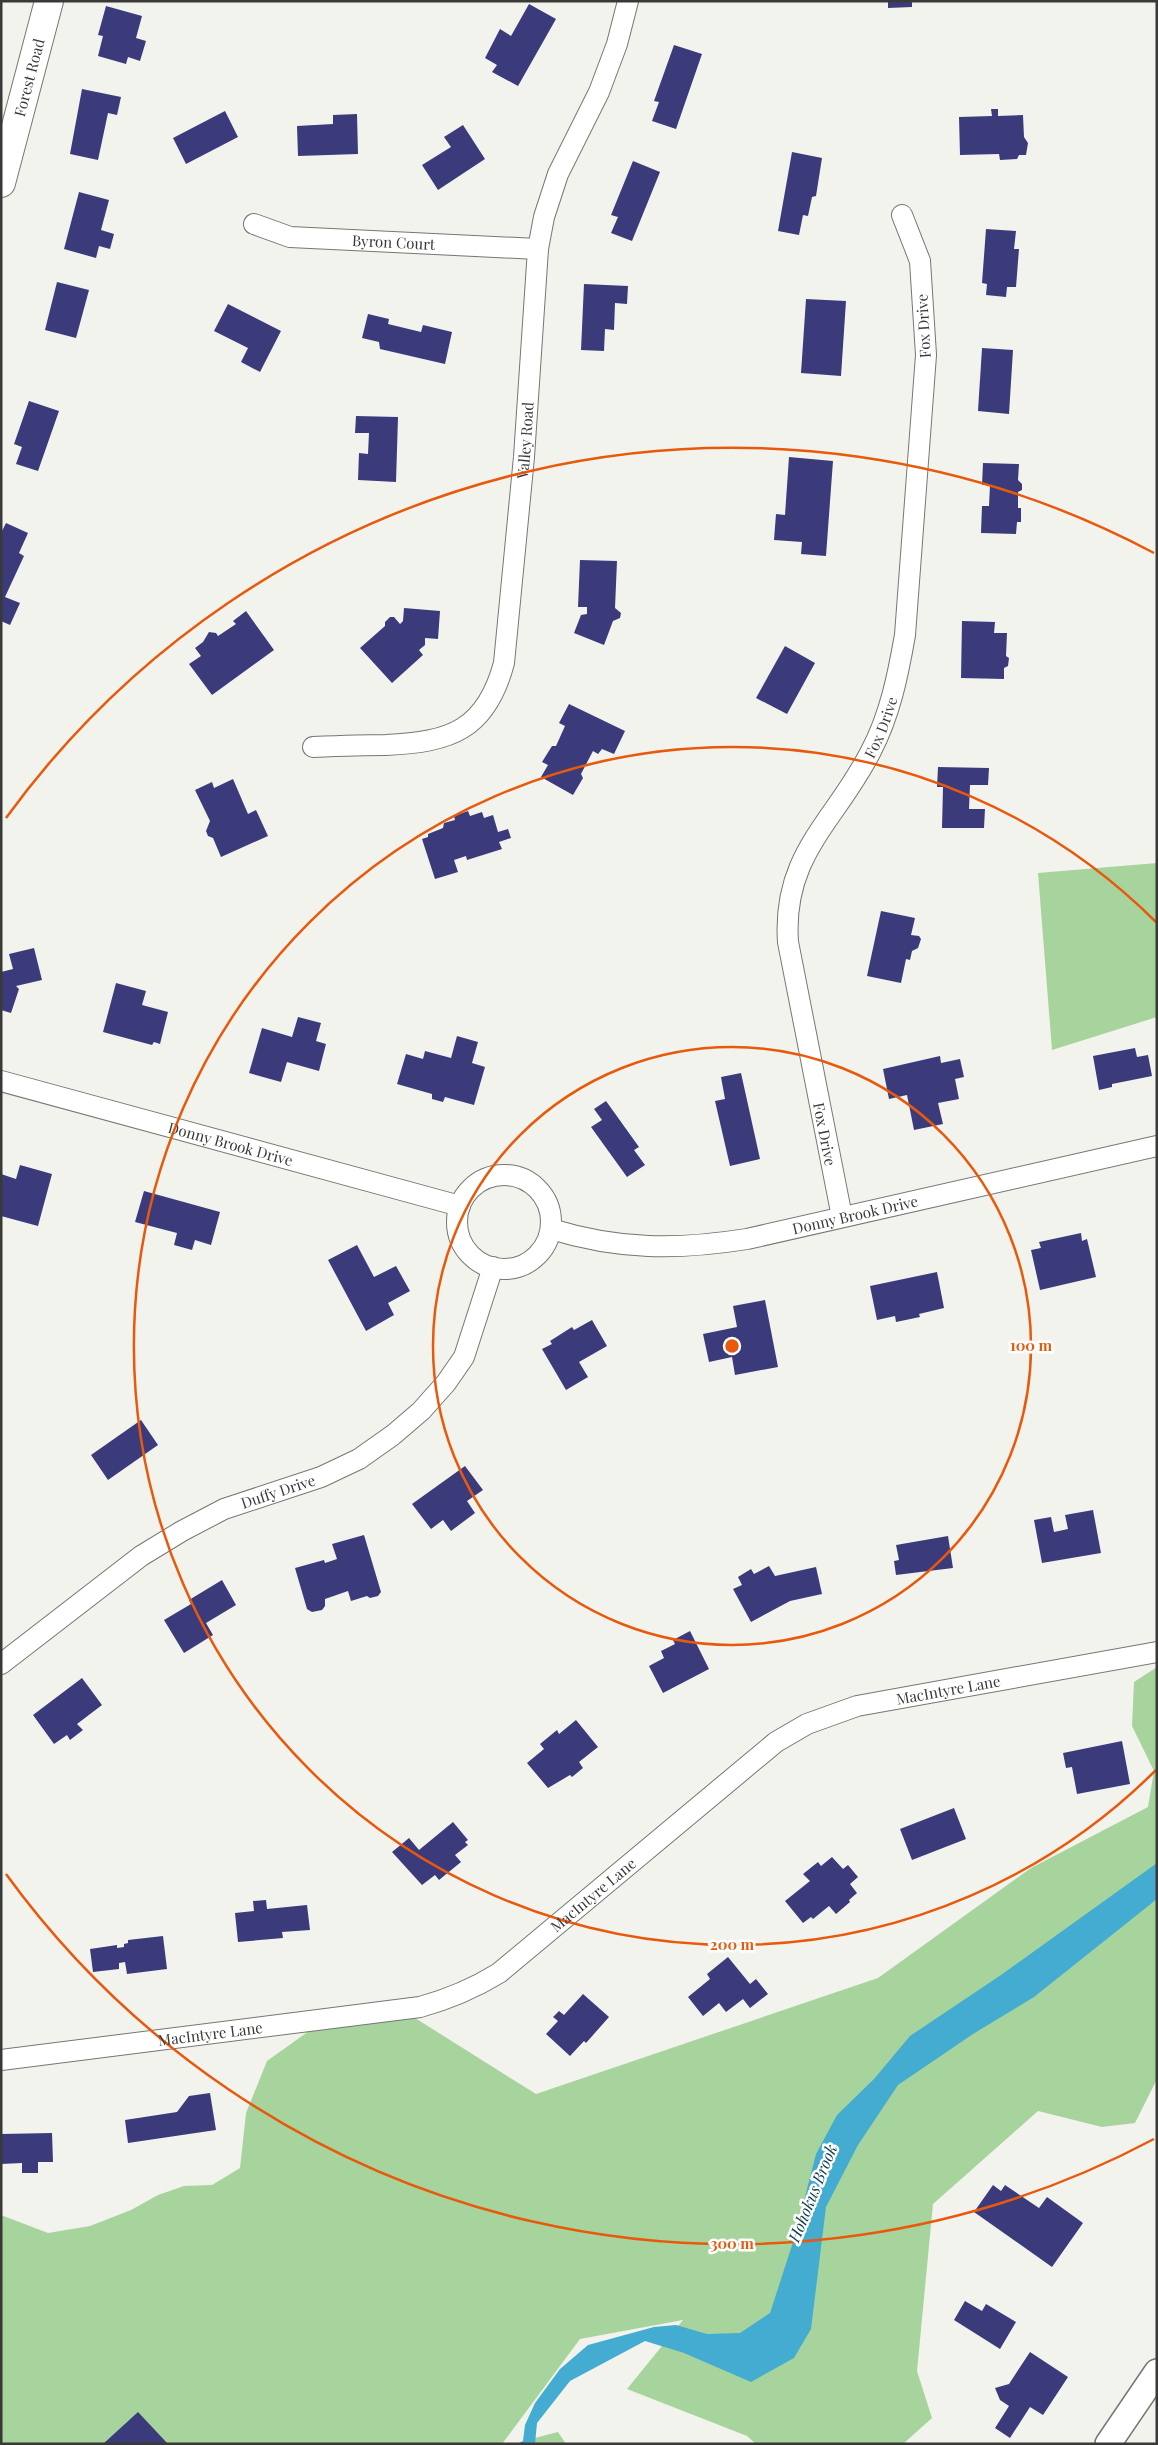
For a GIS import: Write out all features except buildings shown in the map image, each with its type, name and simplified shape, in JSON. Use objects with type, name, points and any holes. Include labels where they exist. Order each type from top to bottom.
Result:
[{"type":"main road","name":"Forest Road","points":[[1,182],[49,1]]},
{"type":"street","name":"Valley Road","points":[[313,747],[417,744],[439,740],[457,732],[474,720],[488,704],[498,685],[504,663],[524,457],[538,249],[544,217],[558,174],[599,92],[617,44],[628,1]]},
{"type":"street","name":"Fox Drive","points":[[842,1217],[788,942],[786,918],[790,894],[800,865],[818,831],[851,786],[872,751],[887,714],[898,675],[905,635],[926,355],[920,261],[902,215]]},
{"type":"street","name":"Byron Court","points":[[254,224],[290,237],[538,249]]},
{"type":"street","name":"Donny Brook Drive","points":[[1,1081],[460,1206]]},
{"type":"street","name":"Donny Brook Drive","points":[[551,1230],[585,1240],[625,1246],[658,1248],[713,1244],[1157,1146]]},
{"type":"street","points":[[493,1176],[516,1177],[536,1187],[546,1199],[551,1214],[551,1230],[546,1244],[530,1261],[508,1268],[493,1267],[478,1261],[463,1244],[457,1221],[460,1206],[467,1192],[479,1182],[493,1176]]},
{"type":"street","name":"Duffy Drive","points":[[1,1664],[141,1556],[182,1530],[224,1510],[321,1477],[358,1459],[393,1436],[421,1411],[446,1383],[464,1357],[493,1267]]},
{"type":"street","name":"MacIntyre Lane","points":[[1,2060],[420,2007],[448,2000],[474,1988],[499,1973],[776,1742],[806,1724],[858,1706],[1157,1652]]},
{"type":"street","points":[[1108,2444],[1157,2372]]},
{"type":"green space","points":[[1157,863],[1157,1017],[1052,1050],[1038,873]]},
{"type":"green space","points":[[1157,1667],[1157,2079],[1135,2123],[1102,2127],[1038,2111],[933,2204],[917,2371],[932,2418],[903,2444],[756,2444],[747,2436],[627,2389],[683,2320],[580,2339],[502,2444],[1,2444],[1,2215],[48,2233],[90,2226],[131,2210],[158,2195],[184,2186],[212,2185],[240,2168],[246,2113],[267,2061],[309,2031],[415,2018],[536,2094],[878,1978],[1031,1868],[1148,1807],[1154,1771],[1132,1726],[1134,1682]]},
{"type":"green space","points":[[558,2432],[566,2444],[525,2444],[523,2441]]},
{"type":"water","name":"Hohokus Brook","points":[[1157,1863],[1157,1899],[1034,1997],[973,2034],[898,2085],[858,2145],[826,2207],[811,2329],[794,2358],[751,2382],[684,2353],[645,2341],[570,2381],[537,2423],[535,2444],[517,2444],[523,2441],[525,2425],[535,2403],[560,2369],[588,2345],[654,2327],[676,2325],[707,2334],[740,2333],[770,2313],[795,2236],[816,2154],[837,2115],[874,2079],[910,2036],[1001,1975]]}]
